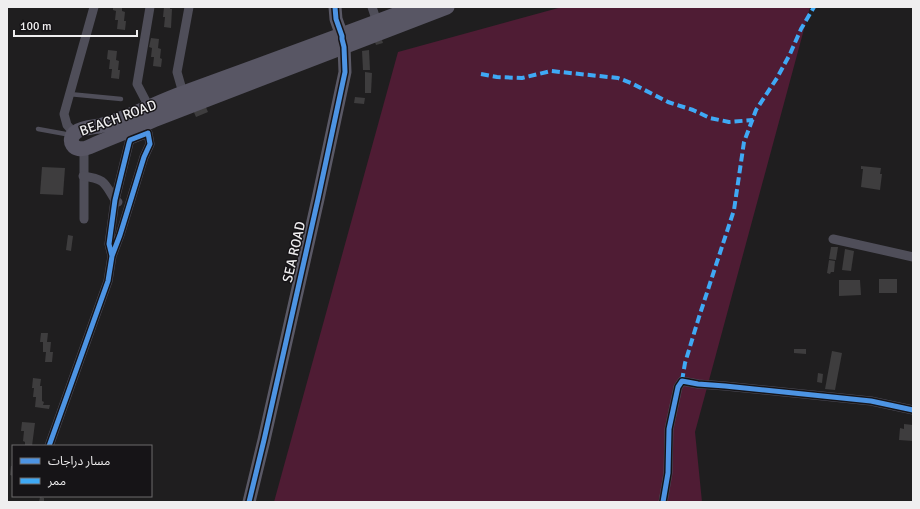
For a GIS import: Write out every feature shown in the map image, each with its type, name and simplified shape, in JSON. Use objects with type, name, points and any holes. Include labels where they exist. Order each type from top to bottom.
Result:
[{"type":"main road","name":"BEACH ROAD","points":[[416,7],[377,22],[343,41],[156,119],[120,126],[73,134],[71,138],[72,145],[77,149],[84,149],[120,126],[149,107],[183,93],[343,41],[447,7]]},
{"type":"street","points":[[73,134],[64,118],[69,94],[94,7]]},
{"type":"street","points":[[149,107],[138,85],[138,82],[150,7]]},
{"type":"street","points":[[183,93],[177,72],[189,7]]},
{"type":"street","name":"SEA ROAD","points":[[249,502],[322,184],[345,72],[343,41],[336,19],[335,7]]},
{"type":"street","points":[[372,7],[377,22]]},
{"type":"street","points":[[50,445],[108,281],[112,256],[144,157],[150,144],[148,133],[129,141],[115,200],[109,244],[112,256]]},
{"type":"street","points":[[84,149],[84,220]]},
{"type":"street","points":[[83,176],[102,180],[115,200],[127,209]]},
{"type":"street","points":[[833,239],[913,257]]},
{"type":"street","points":[[663,502],[668,473],[669,429],[678,387],[682,381],[698,384],[871,402],[913,410]]},
{"type":"lane","points":[[69,94],[121,99]]},
{"type":"lane","points":[[38,129],[73,134]]},
{"type":"shaded area","points":[[562,7],[810,7],[695,432],[702,502],[274,502],[398,52]]},
{"type":"building","points":[[113,7],[122,7],[122,11],[125,12],[125,30],[117,29],[118,20],[115,20],[116,11],[113,10]]},
{"type":"building","points":[[164,7],[170,7],[170,9],[172,9],[171,28],[164,27]]},
{"type":"building","points":[[151,38],[159,39],[158,48],[161,49],[161,67],[153,66],[154,57],[151,57],[152,48],[149,47]]},
{"type":"building","points":[[382,40],[383,43],[376,45],[375,42]]},
{"type":"building","points":[[108,50],[117,51],[116,60],[119,61],[118,70],[120,70],[119,79],[111,78],[112,69],[109,69],[110,60],[107,59]]},
{"type":"building","points":[[369,50],[370,70],[363,70],[362,51]]},
{"type":"building","points":[[365,72],[372,73],[371,93],[365,93]]},
{"type":"building","points":[[355,97],[365,98],[364,104],[354,103]]},
{"type":"building","points":[[205,105],[208,112],[196,117],[193,110]]},
{"type":"building","points":[[861,166],[881,168],[880,174],[882,174],[880,190],[861,187],[863,169],[861,169]]},
{"type":"building","points":[[42,167],[65,168],[63,195],[40,194]]},
{"type":"building","points":[[68,235],[73,236],[71,251],[66,250]]},
{"type":"building","points":[[831,247],[838,247],[836,260],[829,259]]},
{"type":"building","points":[[845,249],[854,251],[851,271],[842,270]]},
{"type":"building","points":[[829,260],[835,261],[834,272],[831,272],[830,274],[827,273]]},
{"type":"building","points":[[879,279],[897,279],[897,293],[879,293]]},
{"type":"building","points":[[839,280],[860,280],[861,295],[839,296]]},
{"type":"building","points":[[41,333],[48,333],[47,342],[51,342],[50,352],[53,352],[52,362],[45,362],[46,352],[43,352],[43,342],[40,342]]},
{"type":"building","points":[[794,349],[806,349],[806,354],[794,353]]},
{"type":"building","points":[[832,351],[842,353],[835,390],[825,389]]},
{"type":"building","points":[[818,373],[823,374],[822,383],[817,382]]},
{"type":"building","points":[[33,378],[41,379],[40,386],[42,386],[43,405],[50,405],[49,409],[35,407],[36,397],[33,397],[34,388],[32,388]]},
{"type":"building","points":[[22,422],[35,423],[32,445],[25,445],[25,442],[23,441],[24,431],[21,431]]},
{"type":"building","points":[[904,424],[913,425],[913,441],[899,440],[900,428],[904,429]]},
{"type":"building","points":[[11,466],[12,466],[12,476],[10,475]]},
{"type":"building","points":[[40,497],[44,498],[44,502],[39,502]]},
{"type":"marked path","points":[[682,381],[685,363],[734,210],[744,142],[756,110],[777,78],[801,29],[814,7]]},
{"type":"marked path","points":[[481,74],[497,77],[522,78],[551,71],[618,78],[668,102],[693,110],[710,118],[729,122],[753,120]]},
{"type":"cycle path","points":[[249,502],[318,199],[345,72],[344,47],[336,19],[335,7]]},
{"type":"cycle path","points":[[148,133],[150,144],[144,157],[112,256],[109,244],[115,200],[129,143],[130,140],[148,133]]},
{"type":"cycle path","points":[[49,445],[108,281],[112,256]]},
{"type":"cycle path","points":[[663,502],[668,473],[669,429],[678,387],[682,381],[698,384],[871,401],[913,410]]}]
